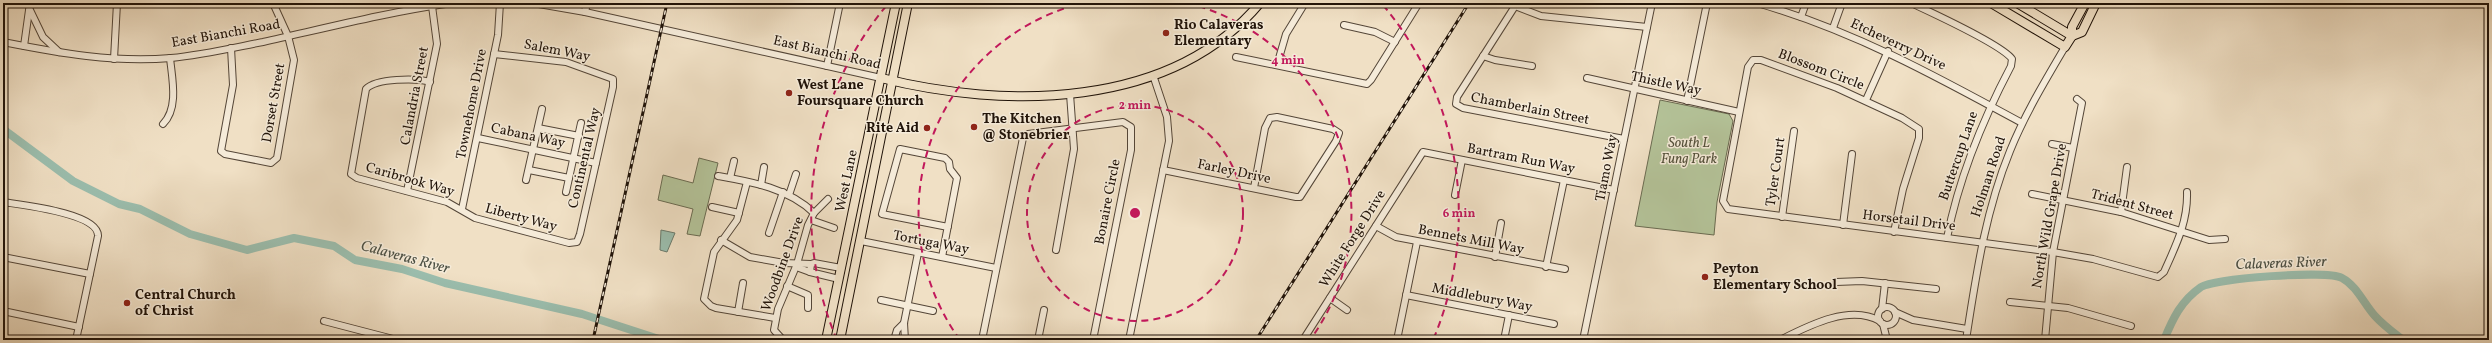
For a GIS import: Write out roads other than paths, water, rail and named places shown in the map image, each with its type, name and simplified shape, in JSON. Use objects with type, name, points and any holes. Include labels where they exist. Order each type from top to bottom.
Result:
[{"type":"main road","name":"West Lane","points":[[826,340],[896,3]]},
{"type":"main road","name":"West Lane","points":[[840,340],[908,3]]},
{"type":"main road","name":"East Bianchi Road","points":[[881,78],[975,95],[1022,97],[1070,94],[1103,88],[1153,75],[1207,51],[1234,31],[1260,3]]},
{"type":"main road","points":[[1991,3],[2065,47]]},
{"type":"main road","points":[[2017,3],[2072,36]]},
{"type":"main road","name":"Holman Road","points":[[2065,47],[2072,36],[2072,27],[2084,3]]},
{"type":"main road","name":"Holman Road","points":[[2072,36],[2082,32],[2096,3]]},
{"type":"street","points":[[24,46],[30,3]]},
{"type":"street","points":[[114,59],[117,3]]},
{"type":"street","name":"Dorset Street","points":[[231,48],[233,85],[221,150],[226,154],[268,163],[274,162],[277,158],[294,64],[288,36],[274,3]]},
{"type":"street","name":"East Bianchi Road","points":[[3,42],[60,53],[114,59],[170,58],[231,48],[452,3]]},
{"type":"street","name":"Townehome Drive","points":[[462,209],[478,138],[494,54],[500,3]]},
{"type":"street","name":"East Bianchi Road","points":[[533,3],[585,12],[881,78]]},
{"type":"street","points":[[585,12],[587,3]]},
{"type":"street","points":[[827,66],[840,3]]},
{"type":"street","points":[[1277,65],[1286,34],[1305,3]]},
{"type":"street","points":[[1236,57],[1367,84],[1371,80],[1419,3]]},
{"type":"street","name":"Tiamo Way","points":[[1585,339],[1652,3]]},
{"type":"street","points":[[1687,101],[1707,3]]},
{"type":"street","name":"Etcheverry Drive","points":[[1757,3],[1833,28],[1888,51],[2022,123]]},
{"type":"street","points":[[1801,17],[1806,3]]},
{"type":"street","points":[[1833,28],[1842,3]]},
{"type":"street","name":"Buttercup Lane","points":[[1911,3],[1951,22],[2010,56],[2011,66],[1990,106],[1962,179],[1947,238]]},
{"type":"street","points":[[1532,66],[1495,60],[1483,56],[1516,4],[1526,12],[1542,16],[1647,27]]},
{"type":"street","name":"Calandria Street","points":[[408,191],[437,44],[432,6]]},
{"type":"street","points":[[30,10],[43,36],[60,53]]},
{"type":"street","points":[[1344,25],[1375,32],[1395,42]]},
{"type":"street","name":"Holman Road","points":[[1966,340],[1982,243],[2002,170],[2022,123],[2065,47]]},
{"type":"street","points":[[1866,100],[1888,51]]},
{"type":"street","name":"Salem Way","points":[[494,54],[566,62],[613,79]]},
{"type":"street","name":"Chamberlain Street","points":[[1483,56],[1457,97],[1456,104],[1463,108],[1624,139]]},
{"type":"street","points":[[163,124],[170,110],[173,95],[170,58]]},
{"type":"street","name":"Blossom Circle","points":[[1726,207],[1723,201],[1748,67],[1752,60],[1757,59],[1809,76],[1866,100],[1907,120],[1919,129],[1919,138],[1905,182],[1894,232]]},
{"type":"street","points":[[1128,340],[1169,141],[1168,124],[1153,75]]},
{"type":"street","name":"Thistle Way","points":[[1587,78],[1739,112]]},
{"type":"street","name":"Caribrook Way","points":[[430,82],[407,79],[372,85],[366,89],[350,174],[357,178],[448,202],[462,209]]},
{"type":"street","name":"Continental Way","points":[[577,242],[613,87],[613,79]]},
{"type":"street","points":[[1056,250],[1073,162],[1073,130],[1070,94]]},
{"type":"street","name":"North Wild Grape Drive","points":[[2045,340],[2053,252],[2082,102],[2077,99]]},
{"type":"street","points":[[526,180],[534,150],[542,109]]},
{"type":"street","name":"Farley Drive","points":[[1163,170],[1254,188],[1300,197],[1336,141],[1339,133],[1326,128],[1277,117],[1270,118],[1266,128],[1254,188]]},
{"type":"street","name":"Bonaire Circle","points":[[982,340],[1023,138],[1028,134],[1073,130],[1122,122],[1131,127],[1131,150],[1093,340]]},
{"type":"street","points":[[566,192],[581,123]]},
{"type":"street","points":[[538,128],[579,136]]},
{"type":"street","name":"Tyler Court","points":[[1782,217],[1794,131]]},
{"type":"street","name":"Cabana Way","points":[[478,138],[596,163]]},
{"type":"street","points":[[2052,144],[2073,148]]},
{"type":"street","points":[[942,257],[948,227],[957,178],[950,169],[948,159],[900,149],[882,214],[948,227]]},
{"type":"street","name":"Bartram Run Way","points":[[1423,152],[1614,190]]},
{"type":"street","name":"White Forge Drive","points":[[1303,340],[1423,152]]},
{"type":"street","points":[[1843,225],[1852,154]]},
{"type":"street","points":[[730,178],[734,160]]},
{"type":"street","points":[[1455,195],[1462,160]]},
{"type":"street","points":[[761,185],[764,167]]},
{"type":"street","points":[[2121,212],[2127,167]]},
{"type":"street","points":[[529,170],[569,178]]},
{"type":"street","points":[[769,233],[796,174]]},
{"type":"street","points":[[718,176],[761,185],[786,194],[814,213]]},
{"type":"street","points":[[1546,267],[1564,180]]},
{"type":"street","points":[[746,182],[739,213],[714,252],[705,295],[706,303],[716,308],[775,318]]},
{"type":"street","points":[[2182,231],[2187,209],[2187,192]]},
{"type":"street","name":"Trident Street","points":[[2032,194],[2121,212],[2210,240],[2225,239]]},
{"type":"street","name":"Woodbine Drive","points":[[782,340],[774,330],[775,318],[797,264],[814,213],[828,199]]},
{"type":"street","points":[[3,202],[73,215],[92,223],[97,228],[98,236],[76,340]]},
{"type":"street","points":[[712,207],[739,213]]},
{"type":"street","name":"Horsetail Drive","points":[[1726,207],[1732,210],[1782,217],[2093,258],[2158,277],[2164,272],[2182,231]]},
{"type":"street","name":"Liberty Way","points":[[462,209],[475,218],[569,243],[577,242]]},
{"type":"street","points":[[811,220],[834,228]]},
{"type":"street","points":[[1495,257],[1501,223]]},
{"type":"street","name":"Bennets Mill Way","points":[[1376,226],[1396,238],[1546,267],[1565,269]]},
{"type":"street","points":[[721,240],[750,257],[797,264],[801,262],[841,268]]},
{"type":"street","name":"Tortuga Way","points":[[861,241],[996,268]]},
{"type":"street","points":[[1397,340],[1416,242]]},
{"type":"street","points":[[905,340],[904,323],[918,253]]},
{"type":"street","points":[[3,257],[90,274]]},
{"type":"street","points":[[797,264],[799,268],[810,272],[839,279]]},
{"type":"street","points":[[810,272],[811,264]]},
{"type":"street","points":[[1836,282],[1936,289]]},
{"type":"street","points":[[738,312],[743,283]]},
{"type":"street","points":[[787,286],[808,295],[808,308]]},
{"type":"street","points":[[1886,286],[1892,310],[1893,322],[1887,339]]},
{"type":"street","points":[[1886,286],[1881,310],[1881,322],[1887,339]]},
{"type":"street","name":"Middlebury Way","points":[[1406,294],[1554,324]]},
{"type":"street","points":[[1330,298],[1347,310]]},
{"type":"street","points":[[881,300],[933,311]]},
{"type":"street","points":[[2010,302],[2048,304],[2092,314],[2131,326]]},
{"type":"street","points":[[1038,340],[1044,310]]},
{"type":"street","points":[[1858,315],[1862,312],[1892,310],[1913,320]]},
{"type":"street","points":[[3,311],[79,326]]},
{"type":"street","points":[[1504,340],[1509,315]]},
{"type":"street","points":[[1780,340],[1826,320],[1858,315],[1870,316],[1881,322],[1913,320],[1968,329]]},
{"type":"street","points":[[324,321],[397,340]]},
{"type":"street","points":[[894,340],[898,330],[904,323]]},
{"type":"waterway","name":"Calaveras River","points":[[3,129],[73,181],[119,204],[140,209],[190,234],[247,250],[294,238],[334,246],[355,260],[402,269],[445,283],[582,314],[662,340]]},
{"type":"waterway","name":"Calaveras River","points":[[2164,340],[2178,310],[2188,298],[2201,287],[2248,278],[2295,275],[2332,276],[2342,278],[2347,281],[2356,290],[2378,319],[2403,340]]},
{"type":"railway","points":[[593,340],[667,3]]},
{"type":"railway","points":[[1256,340],[1469,3]]},
{"type":"place","name":"Rio Calaveras Elementary","points":[[1166,33]]},
{"type":"place","name":"West Lane Foursquare Church","points":[[789,93]]},
{"type":"place","name":"The Kitchen @ Stonebrier","points":[[974,127]]},
{"type":"place","name":"Rite Aid","points":[[927,128]]},
{"type":"place","name":"Peyton Elementary School","points":[[1705,277]]},
{"type":"place","name":"Central Church of Christ","points":[[127,303]]},
{"type":"park label","name":"South L Fung Park","points":[[1689,152]]}]
